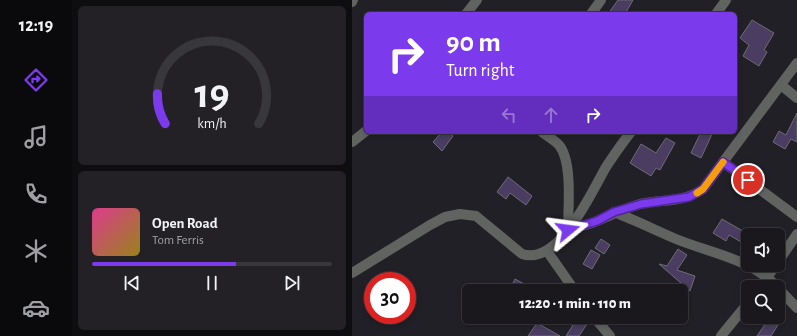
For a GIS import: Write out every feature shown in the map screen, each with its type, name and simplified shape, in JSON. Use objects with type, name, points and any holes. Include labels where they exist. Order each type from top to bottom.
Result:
[{"type":"street","points":[[468,12],[477,0]]},
{"type":"street","points":[[592,12],[601,0]]},
{"type":"street","points":[[717,12],[726,0]]},
{"type":"street","points":[[568,230],[597,221],[614,212],[641,204],[678,200],[696,194],[703,189],[797,63]]},
{"type":"street","points":[[781,85],[797,98]]},
{"type":"street","points":[[352,142],[364,133]]},
{"type":"street","points":[[544,134],[559,146],[565,157],[568,175],[568,230]]},
{"type":"street","points":[[352,273],[430,225],[445,217],[460,214],[476,216],[522,254],[538,256],[547,251],[560,240],[568,230],[606,168],[630,134]]},
{"type":"street","points":[[723,162],[797,217]]},
{"type":"street","points":[[614,212],[676,239],[736,260],[771,280]]},
{"type":"street","points":[[785,252],[797,234]]},
{"type":"street","points":[[547,251],[570,284]]},
{"type":"street","points":[[766,280],[771,272]]},
{"type":"street","points":[[785,295],[797,308]]},
{"type":"street","points":[[721,336],[741,312]]},
{"type":"street","points":[[600,324],[610,336]]},
{"type":"building","points":[[618,0],[633,0],[626,12],[609,12]]},
{"type":"building","points":[[752,20],[774,33],[764,50],[767,52],[759,66],[743,56],[749,45],[740,38]]},
{"type":"building","points":[[797,113],[797,142],[791,139],[785,149],[773,142],[779,131],[786,135]]},
{"type":"building","points":[[440,134],[450,134],[453,136],[442,151],[433,142]]},
{"type":"building","points":[[700,134],[712,134],[701,158],[691,153]]},
{"type":"building","points":[[666,138],[675,143],[660,170],[656,168],[651,176],[630,163],[641,144],[656,153]]},
{"type":"building","points":[[508,177],[532,196],[526,205],[510,193],[506,199],[497,192]]},
{"type":"building","points":[[722,219],[741,230],[741,242],[729,235],[726,241],[713,233]]},
{"type":"building","points":[[601,239],[610,245],[604,254],[595,248]]},
{"type":"building","points":[[678,249],[687,255],[677,270],[695,276],[690,291],[688,289],[688,284],[682,284],[659,264],[667,266]]},
{"type":"building","points":[[591,250],[600,255],[592,269],[583,264]]},
{"type":"building","points":[[515,279],[524,284],[512,284]]},
{"type":"building","points":[[536,324],[539,324],[560,336],[528,336]]},
{"type":"building","points":[[574,324],[587,324],[579,336],[566,336]]},
{"type":"building","points":[[765,324],[779,324],[771,336],[757,336]]},
{"type":"slow traffic","points":[[697,193],[703,189],[723,162]]},
{"type":"route","points":[[568,230],[597,221],[614,212],[641,204],[678,200],[696,194],[703,189],[723,162],[748,180]]}]
